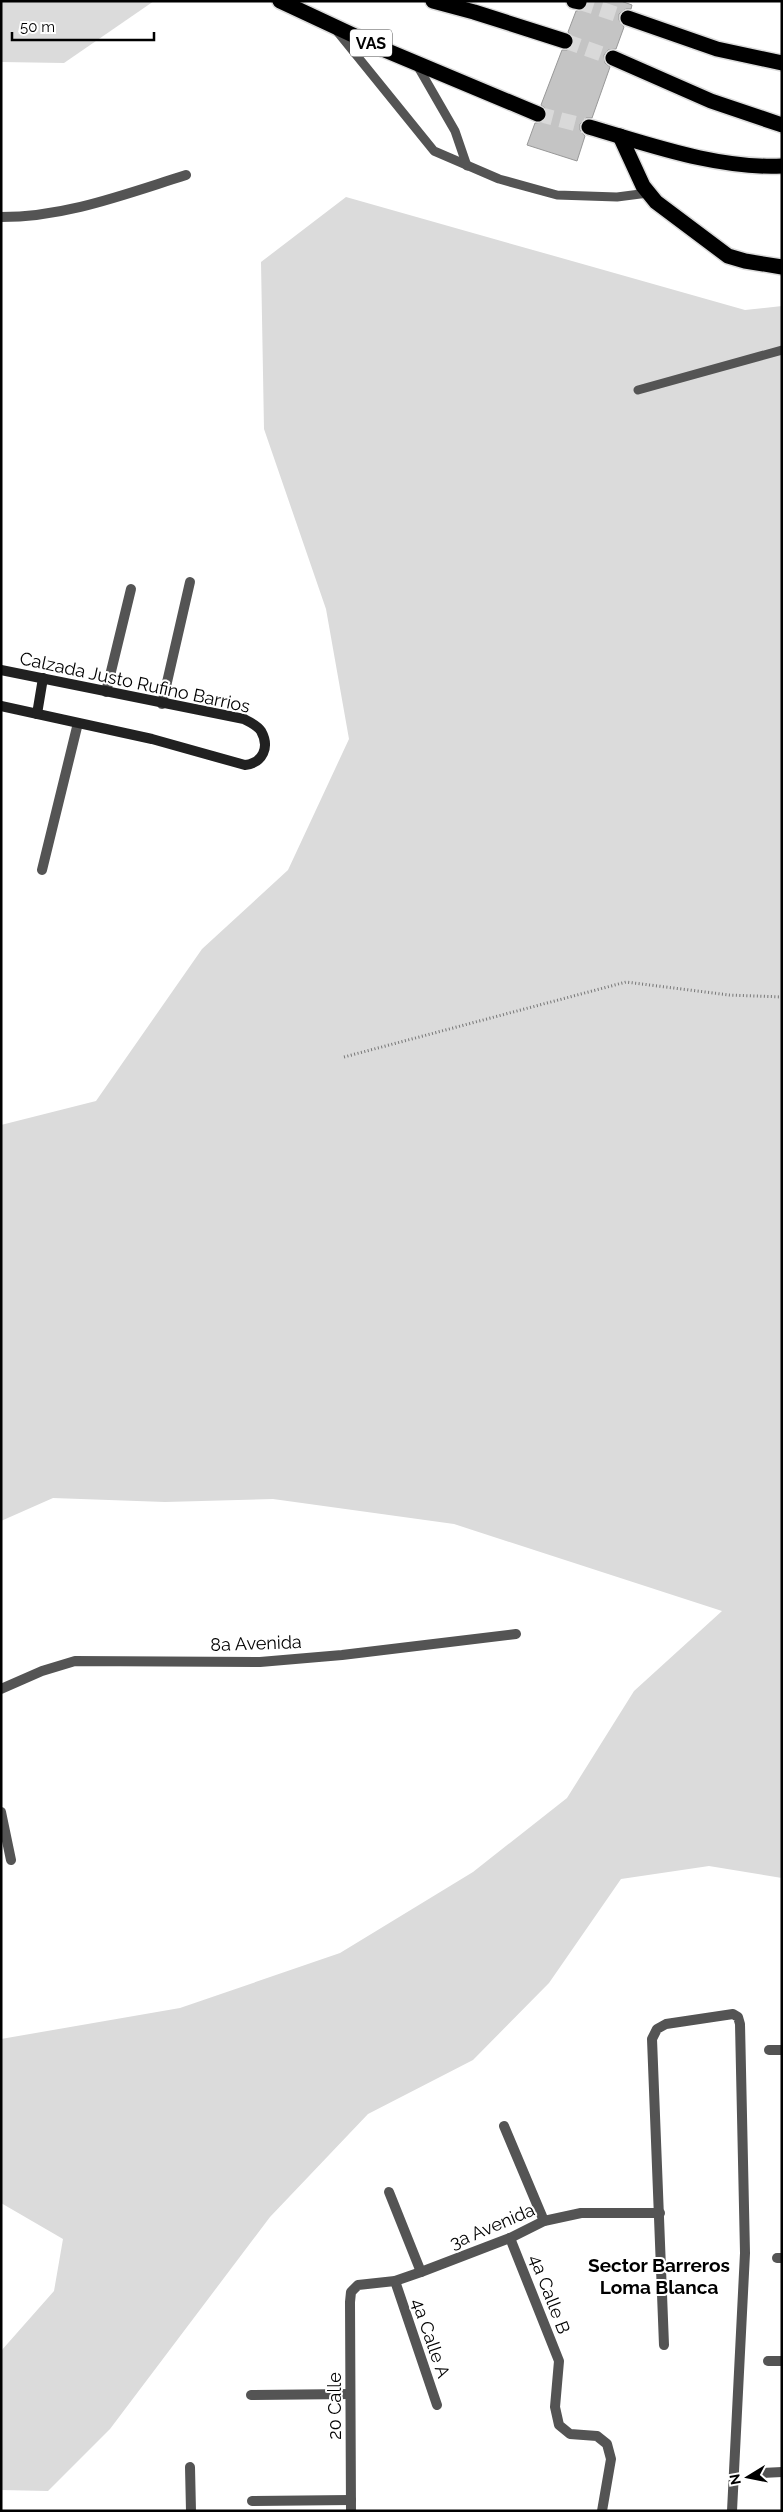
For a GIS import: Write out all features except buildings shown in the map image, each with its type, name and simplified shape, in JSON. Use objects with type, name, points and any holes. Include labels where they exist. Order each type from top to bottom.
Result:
[{"type":"highway","name":"VAS","points":[[280,1],[416,63],[538,114]]},
{"type":"highway","points":[[433,1],[565,41]]},
{"type":"highway","points":[[628,18],[718,49],[782,63]]},
{"type":"highway","points":[[613,58],[711,101],[782,126]]},
{"type":"highway","points":[[588,127],[696,156],[753,167],[782,166]]},
{"type":"highway","points":[[620,136],[643,186],[656,202],[728,256],[782,267]]},
{"type":"street","points":[[1,216],[22,217],[80,209],[186,175]]},
{"type":"street","points":[[162,704],[190,582]]},
{"type":"street","points":[[106,692],[131,589]]},
{"type":"street","name":"Calzada Justo Rufino Barrios","points":[[1,670],[162,704],[244,719],[255,725],[261,732],[264,743],[261,760],[255,764],[245,766],[152,739],[1,706]]},
{"type":"street","points":[[37,714],[43,678]]},
{"type":"street","points":[[42,870],[78,723]]},
{"type":"street","name":"8a Avenida","points":[[1,1689],[75,1661],[260,1662],[342,1656],[516,1634]]},
{"type":"street","points":[[1,1812],[11,1860]]},
{"type":"street","points":[[664,2345],[652,2039],[657,2029],[666,2024],[733,2014],[738,2017],[740,2024],[745,2253],[732,2511]]},
{"type":"street","points":[[769,2050],[782,2050]]},
{"type":"street","points":[[504,2126],[544,2221]]},
{"type":"street","name":"4a Calle A","points":[[389,2192],[421,2272]]},
{"type":"street","name":"3a Avenida","points":[[350,2302],[352,2292],[358,2285],[395,2281],[510,2238],[544,2221],[581,2213],[660,2213]]},
{"type":"street","name":"4a Calle B","points":[[510,2238],[559,2361],[555,2407],[559,2425],[570,2434],[597,2436],[607,2444],[611,2459],[602,2511]]},
{"type":"street","name":"4a Calle A","points":[[395,2281],[437,2405]]},
{"type":"street","name":"20 Calle","points":[[350,2302],[351,2506]]},
{"type":"street","points":[[768,2361],[782,2361]]},
{"type":"street","points":[[251,2395],[350,2394]]},
{"type":"street","points":[[190,2467],[191,2511]]},
{"type":"street","points":[[761,2472],[782,2472]]},
{"type":"street","points":[[252,2501],[351,2506]]},
{"type":"lane","points":[[332,24],[434,152],[499,179],[557,195],[617,197],[648,193]]},
{"type":"lane","points":[[416,63],[455,131],[467,166]]},
{"type":"lane","points":[[638,390],[782,350]]},
{"type":"path","points":[[344,1057],[626,982],[729,995],[782,997]]},
{"type":"shaded area","points":[[1,1],[154,1],[64,63],[1,62]]},
{"type":"shaded area","points":[[346,197],[745,310],[782,306],[782,1878],[709,1866],[621,1879],[549,1983],[473,2060],[368,2114],[270,2217],[110,2429],[48,2491],[1,2490],[1,2351],[54,2291],[63,2239],[1,2203],[1,2039],[180,2008],[340,1953],[473,1872],[567,1798],[634,1691],[722,1611],[454,1524],[273,1499],[165,1502],[53,1498],[1,1521],[1,1125],[96,1101],[202,949],[288,870],[349,739],[326,609],[264,429],[261,262]]},
{"type":"tunnel","points":[[579,2],[628,18]]},
{"type":"tunnel","points":[[565,41],[613,58]]},
{"type":"tunnel","points":[[538,114],[589,127]]},
{"type":"district","name":"Sector Barreros Loma Blanca","points":[[659,2276]]}]
